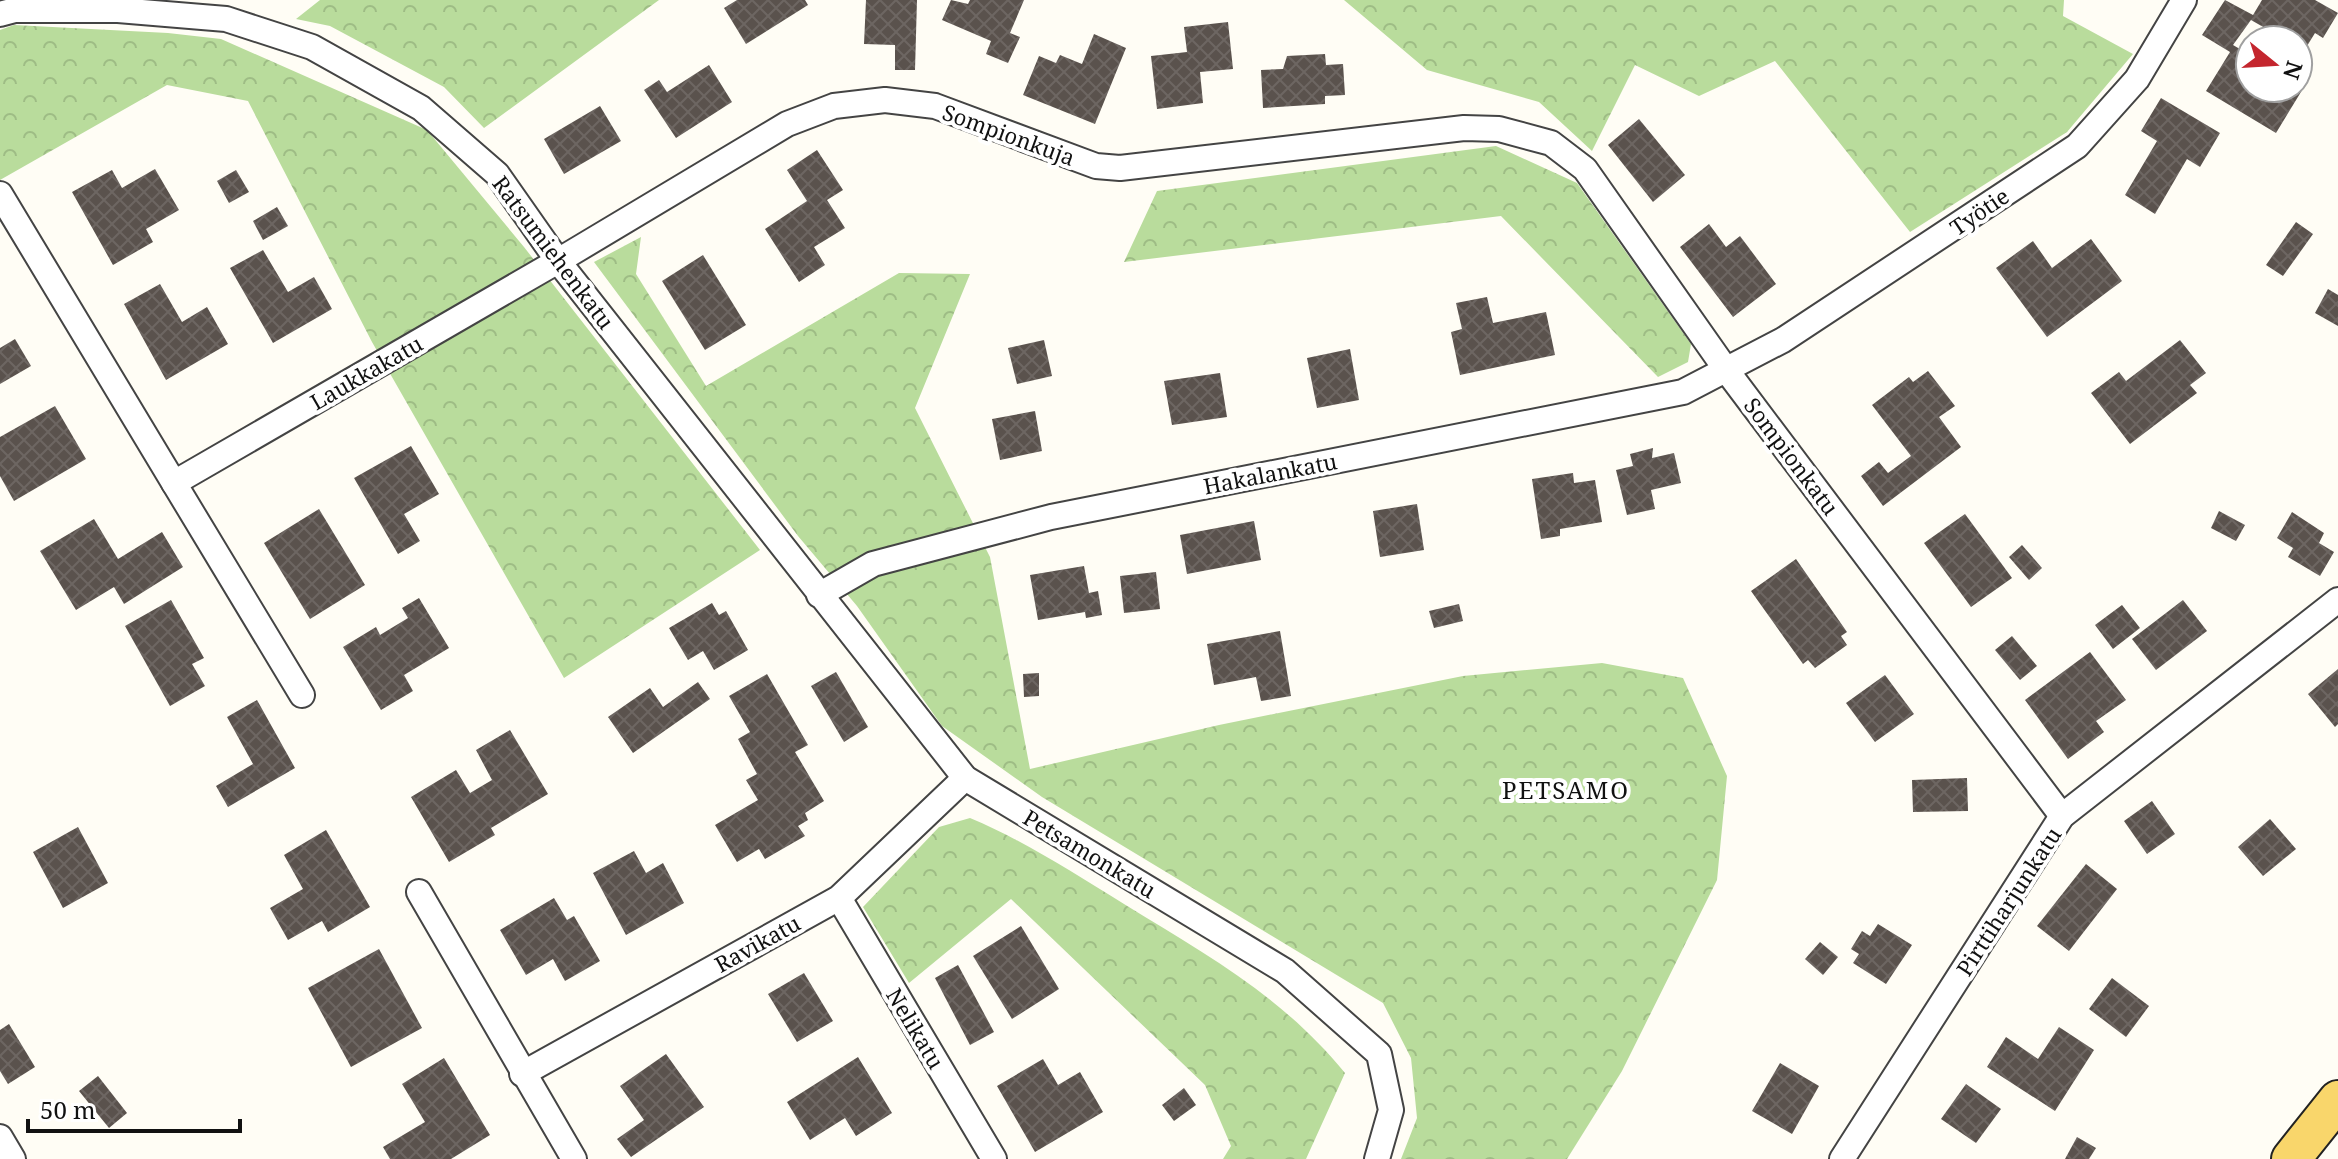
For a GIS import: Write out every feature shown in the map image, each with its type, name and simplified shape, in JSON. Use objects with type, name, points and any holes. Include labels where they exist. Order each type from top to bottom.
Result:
[{"type":"main road","points":[[2291,1159],[2338,1100]]},
{"type":"street","name":"Työtie","points":[[1727,371],[1783,340],[2077,146],[2137,79],[2184,0]]},
{"type":"street","name":"Ratsumiehenkatu","points":[[0,14],[15,10],[118,10],[226,19],[312,47],[421,108],[497,174],[558,261],[770,529]]},
{"type":"street","name":"Sompionkuja","points":[[558,261],[787,124],[834,106],[885,100],[935,106],[1096,166],[1120,168],[1464,128],[1499,129]]},
{"type":"street","name":"Sompionkatu","points":[[1499,129],[1551,143],[1585,169],[1727,371],[2062,816]]},
{"type":"street","points":[[0,194],[302,695]]},
{"type":"street","name":"Laukkakatu","points":[[174,483],[558,261]]},
{"type":"street","name":"Hakalankatu","points":[[819,595],[873,564],[1051,517],[1683,392],[1727,371]]},
{"type":"street","name":"Petsamonkatu","points":[[770,529],[965,778],[1285,971],[1379,1054],[1391,1110],[1377,1159]]},
{"type":"street","name":"Pirttiharjunkatu","points":[[1842,1159],[2062,816],[2338,600]]},
{"type":"street","name":"Ravikatu","points":[[522,1074],[839,898],[965,778]]},
{"type":"street","points":[[419,892],[574,1159]]},
{"type":"street","name":"Nelikatu","points":[[839,898],[994,1159]]},
{"type":"street","points":[[0,1137],[13,1159]]},
{"type":"green space","points":[[320,0],[659,0],[484,128],[444,87],[330,26],[296,19]]},
{"type":"green space","points":[[1344,0],[2064,0],[2063,16],[2133,54],[2067,132],[1910,232],[1775,61],[1699,96],[1635,65],[1592,151],[1539,102],[1427,70]]},
{"type":"green space","points":[[14,25],[168,33],[221,39],[427,130],[524,247],[760,550],[564,678],[372,342],[248,101],[167,85],[0,180],[0,30]]},
{"type":"green space","points":[[1496,146],[1577,183],[1691,344],[1688,362],[1658,377],[1501,216],[1124,262],[1157,191]]},
{"type":"green space","points":[[641,237],[636,274],[706,386],[899,273],[970,274],[915,408],[990,557],[1030,769],[1219,725],[1463,676],[1602,663],[1683,678],[1727,776],[1717,880],[1622,1071],[1567,1159],[1401,1159],[1417,1118],[1411,1058],[1383,1003],[1042,797],[942,726],[857,606],[798,536],[594,262]]},
{"type":"green space","points":[[970,818],[1048,858],[1214,960],[1269,999],[1321,1045],[1345,1073],[1306,1159],[1223,1159],[1231,1146],[1205,1085],[1011,899],[909,983],[863,907],[939,827]]},
{"type":"building","points":[[737,0],[805,0],[808,5],[746,44],[724,8]]},
{"type":"building","points":[[866,0],[917,0],[915,70],[895,70],[895,45],[864,44]]},
{"type":"building","points":[[951,0],[968,4],[970,0],[1024,0],[1010,33],[1020,37],[1008,63],[986,54],[991,41],[942,20]]},
{"type":"building","points":[[2225,0],[2253,15],[2262,0],[2315,0],[2338,13],[2323,38],[2314,35],[2314,24],[2258,24],[2251,20],[2248,24],[2234,24],[2234,104],[2294,104],[2276,133],[2206,91],[2230,52],[2202,35]]},
{"type":"building","points":[[1228,22],[1233,69],[1200,72],[1203,103],[1157,109],[1151,56],[1187,52],[1184,27]]},
{"type":"building","points":[[1094,34],[1126,48],[1095,124],[1023,95],[1039,56],[1056,63],[1060,55],[1082,64]]},
{"type":"building","points":[[1325,54],[1326,65],[1343,64],[1345,95],[1325,96],[1325,104],[1263,108],[1261,70],[1283,69],[1287,56]]},
{"type":"building","points":[[709,65],[732,102],[676,138],[644,90],[659,80],[667,92]]},
{"type":"building","points":[[2161,98],[2220,133],[2200,167],[2187,159],[2155,214],[2125,195],[2157,141],[2141,131]]},
{"type":"building","points":[[600,106],[621,141],[564,174],[544,139]]},
{"type":"building","points":[[1639,119],[1685,175],[1653,202],[1608,145]]},
{"type":"building","points":[[817,150],[843,190],[827,200],[845,228],[814,247],[825,265],[799,282],[765,229],[807,201],[787,170]]},
{"type":"building","points":[[155,169],[179,210],[146,229],[153,242],[113,265],[72,192],[112,170],[122,188]]},
{"type":"building","points":[[236,170],[249,192],[229,203],[217,181]]},
{"type":"building","points":[[277,207],[288,226],[263,240],[253,221]]},
{"type":"building","points":[[2296,222],[2313,234],[2283,276],[2266,265]]},
{"type":"building","points":[[1709,224],[1726,247],[1740,236],[1776,284],[1733,317],[1680,247]]},
{"type":"building","points":[[2091,239],[2122,281],[2047,337],[1996,268],[2033,241],[2052,268]]},
{"type":"building","points":[[263,250],[288,292],[314,277],[332,309],[273,343],[230,268]]},
{"type":"building","points":[[703,255],[746,325],[705,350],[662,281]]},
{"type":"building","points":[[160,284],[182,322],[207,307],[228,344],[166,380],[124,304]]},
{"type":"building","points":[[2328,289],[2338,295],[2338,326],[2315,313]]},
{"type":"building","points":[[1487,297],[1493,323],[1546,312],[1555,355],[1460,375],[1451,332],[1462,329],[1456,303]]},
{"type":"building","points":[[15,339],[31,366],[0,384],[0,348]]},
{"type":"building","points":[[1044,340],[1052,376],[1017,384],[1008,348]]},
{"type":"building","points":[[2180,340],[2206,373],[2190,385],[2197,393],[2130,444],[2091,393],[2119,372],[2126,381]]},
{"type":"building","points":[[1350,349],[1359,400],[1317,408],[1307,358]]},
{"type":"building","points":[[1928,371],[1955,406],[1939,417],[1961,447],[1883,506],[1861,476],[1879,462],[1888,473],[1911,456],[1872,405],[1909,377],[1913,382]]},
{"type":"building","points":[[1220,373],[1227,417],[1172,425],[1164,381]]},
{"type":"building","points":[[55,406],[86,459],[14,501],[0,476],[0,437]]},
{"type":"building","points":[[1035,411],[1042,451],[1000,460],[992,419]]},
{"type":"building","points":[[411,446],[439,494],[404,514],[420,541],[398,554],[354,478]]},
{"type":"building","points":[[1653,448],[1652,458],[1674,453],[1681,483],[1651,490],[1655,509],[1627,515],[1616,470],[1633,466],[1630,454]]},
{"type":"building","points":[[1573,473],[1574,483],[1595,480],[1602,522],[1560,529],[1560,536],[1541,539],[1532,479]]},
{"type":"building","points":[[1417,504],[1424,550],[1380,557],[1373,511]]},
{"type":"building","points":[[319,509],[365,585],[310,619],[264,543]]},
{"type":"building","points":[[2219,511],[2245,525],[2236,541],[2211,528]]},
{"type":"building","points":[[2292,512],[2324,533],[2319,543],[2334,552],[2320,576],[2288,557],[2293,548],[2277,538]]},
{"type":"building","points":[[1965,514],[2012,578],[1971,607],[1924,543]]},
{"type":"building","points":[[94,519],[118,559],[162,532],[183,567],[124,604],[114,587],[76,610],[40,551]]},
{"type":"building","points":[[1254,521],[1261,560],[1187,574],[1180,535]]},
{"type":"building","points":[[2022,545],[2042,568],[2029,580],[2009,557]]},
{"type":"building","points":[[1796,559],[1847,632],[1841,636],[1847,645],[1815,668],[1808,660],[1803,664],[1751,591]]},
{"type":"building","points":[[1084,566],[1089,593],[1098,591],[1102,615],[1086,618],[1085,612],[1038,620],[1030,575]]},
{"type":"building","points":[[1156,572],[1160,609],[1124,613],[1120,576]]},
{"type":"building","points":[[419,598],[449,648],[404,675],[413,691],[381,710],[343,647],[376,627],[380,635],[408,618],[402,608]]},
{"type":"building","points":[[171,600],[204,658],[192,664],[205,686],[170,706],[125,626]]},
{"type":"building","points":[[2183,600],[2207,631],[2156,670],[2132,639]]},
{"type":"building","points":[[712,603],[719,615],[726,611],[748,650],[714,670],[703,651],[688,660],[669,628]]},
{"type":"building","points":[[1459,604],[1463,621],[1434,628],[1429,611]]},
{"type":"building","points":[[2122,605],[2140,628],[2113,649],[2095,625]]},
{"type":"building","points":[[1280,631],[1291,696],[1261,701],[1256,677],[1214,685],[1207,644]]},
{"type":"building","points":[[2012,636],[2037,666],[2020,680],[1995,650]]},
{"type":"building","points":[[2090,652],[2126,700],[2096,721],[2104,732],[2068,759],[2025,700]]},
{"type":"building","points":[[2338,669],[2338,724],[2335,727],[2308,694]]},
{"type":"building","points":[[836,672],[868,727],[844,742],[811,686]]},
{"type":"building","points":[[1039,673],[1039,696],[1024,697],[1023,674]]},
{"type":"building","points":[[767,674],[808,745],[795,752],[824,801],[805,813],[808,820],[798,826],[805,836],[765,859],[759,849],[737,862],[715,825],[758,800],[746,780],[757,774],[738,739],[750,732],[729,696]]},
{"type":"building","points":[[1885,675],[1914,714],[1875,742],[1846,703]]},
{"type":"building","points":[[698,682],[710,699],[633,753],[608,717],[650,688],[663,707]]},
{"type":"building","points":[[257,700],[295,768],[228,807],[216,786],[253,764],[227,717]]},
{"type":"building","points":[[510,730],[548,794],[491,828],[495,835],[449,862],[411,797],[456,770],[470,793],[492,780],[476,750]]},
{"type":"building","points":[[1967,778],[1968,811],[1913,812],[1912,780]]},
{"type":"building","points":[[2152,801],[2175,834],[2147,854],[2124,821]]},
{"type":"building","points":[[2270,819],[2296,849],[2263,876],[2238,847]]},
{"type":"building","points":[[78,827],[108,883],[63,908],[33,852]]},
{"type":"building","points":[[326,830],[370,907],[328,932],[322,921],[288,940],[270,908],[303,889],[284,855]]},
{"type":"building","points":[[634,851],[646,873],[663,863],[684,903],[626,935],[593,873]]},
{"type":"building","points":[[2086,864],[2117,889],[2069,951],[2037,926]]},
{"type":"building","points":[[554,898],[567,920],[574,916],[600,961],[565,981],[553,959],[526,975],[500,930]]},
{"type":"building","points":[[1878,924],[1912,945],[1886,984],[1853,963],[1859,954],[1851,949],[1862,931],[1870,936]]},
{"type":"building","points":[[1021,926],[1059,989],[1012,1019],[973,956]]},
{"type":"building","points":[[1820,942],[1838,957],[1823,975],[1805,959]]},
{"type":"building","points":[[379,949],[422,1028],[351,1067],[308,988]]},
{"type":"building","points":[[958,965],[994,1032],[970,1045],[935,978]]},
{"type":"building","points":[[804,973],[833,1021],[797,1042],[768,994]]},
{"type":"building","points":[[2112,978],[2149,1006],[2126,1037],[2089,1009]]},
{"type":"building","points":[[9,1024],[35,1067],[8,1084],[0,1071],[0,1030]]},
{"type":"building","points":[[2059,1027],[2094,1050],[2055,1111],[1987,1067],[2006,1037],[2038,1059]]},
{"type":"building","points":[[666,1054],[704,1107],[631,1157],[617,1139],[644,1120],[620,1086]]},
{"type":"building","points":[[858,1057],[892,1113],[856,1136],[845,1118],[810,1140],[787,1102]]},
{"type":"building","points":[[444,1058],[490,1135],[451,1159],[390,1159],[383,1147],[425,1122],[402,1084]]},
{"type":"building","points":[[1043,1059],[1058,1085],[1080,1072],[1103,1112],[1035,1152],[997,1086]]},
{"type":"building","points":[[1780,1063],[1819,1086],[1792,1134],[1752,1111]]},
{"type":"building","points":[[98,1076],[127,1113],[109,1128],[79,1091]]},
{"type":"building","points":[[1966,1084],[2001,1109],[1976,1143],[1941,1119]]},
{"type":"building","points":[[1184,1088],[1196,1105],[1174,1121],[1162,1105]]},
{"type":"building","points":[[2077,1137],[2096,1148],[2089,1159],[2065,1159]]},
{"type":"district","name":"PETSAMO","points":[[1566,789]]}]
